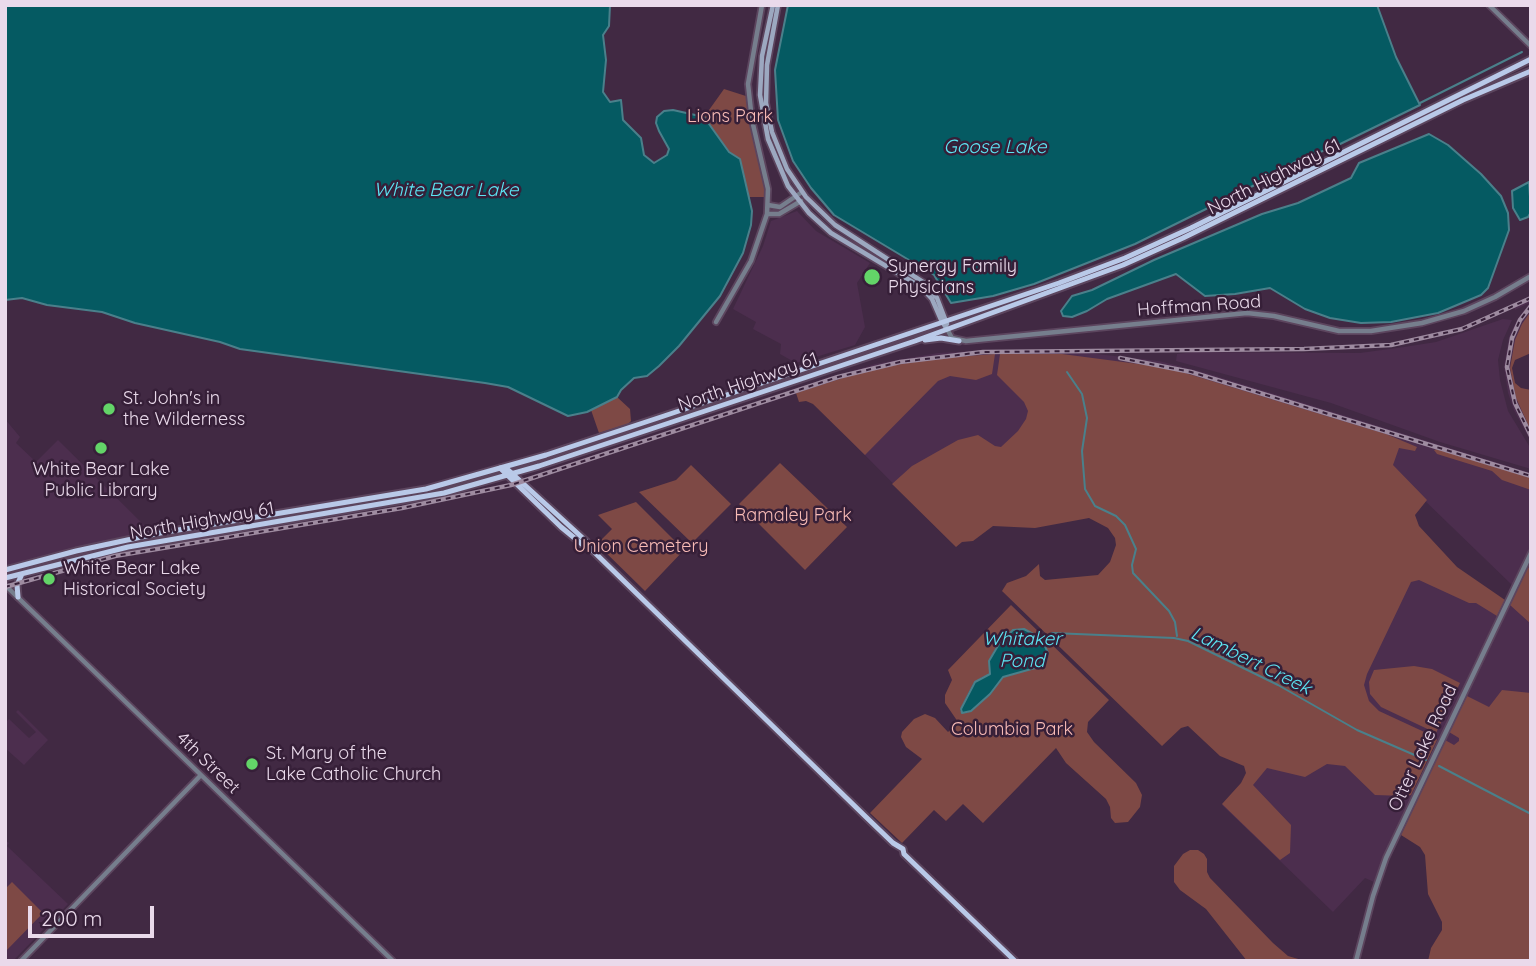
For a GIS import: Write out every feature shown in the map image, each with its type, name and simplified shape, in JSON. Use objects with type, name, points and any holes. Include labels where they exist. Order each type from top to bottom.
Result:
[{"type":"main road","points":[[773,5],[760,72],[763,119],[777,163],[798,199],[822,225],[921,287],[932,299],[944,321]]},
{"type":"main road","points":[[778,5],[767,65],[766,103],[781,158],[804,195],[845,233],[926,284],[937,298],[947,329]]},
{"type":"main road","name":"North Highway 61","points":[[5,570],[160,533],[410,492],[503,468],[1059,283],[1145,249],[1531,59]]},
{"type":"main road","name":"North Highway 61","points":[[5,578],[128,547],[428,497],[539,466],[915,341],[1132,261],[1463,100],[1531,71]]},
{"type":"main road","points":[[915,341],[941,338],[959,341]]},
{"type":"main road","points":[[532,490],[528,476],[539,466]]},
{"type":"main road","points":[[503,468],[532,490],[586,541],[590,548],[893,843],[899,853],[904,854],[1016,961]]},
{"type":"main road","points":[[511,474],[561,527],[590,548]]},
{"type":"main road","points":[[68,561],[76,551]]},
{"type":"main road","points":[[18,597],[16,585],[23,573]]},
{"type":"street","points":[[716,322],[751,261],[767,214],[767,186],[752,120],[748,84],[762,5]]},
{"type":"street","points":[[1489,5],[1531,46]]},
{"type":"street","points":[[767,214],[779,214],[804,195]]},
{"type":"street","points":[[768,205],[780,207],[798,199]]},
{"type":"street","name":"Hoffman Road","points":[[959,341],[1247,313],[1275,316],[1339,331],[1399,328],[1464,311],[1531,276]]},
{"type":"street","points":[[947,329],[950,336],[959,341]]},
{"type":"street","name":"Otter Lake Road","points":[[1356,961],[1385,862],[1531,553]]},
{"type":"street","name":"4th Street","points":[[5,585],[393,961]]},
{"type":"street","points":[[21,961],[201,775]]},
{"type":"shaded area","points":[[797,211],[816,231],[870,263],[857,283],[865,327],[855,345],[796,363],[780,354],[781,344],[753,329],[756,322],[733,309],[763,246],[771,221]]},
{"type":"shaded area","points":[[1531,295],[1531,311],[1511,359],[1514,391],[1531,395],[1531,442],[1514,410],[1504,366],[1509,337],[1529,303],[1515,310],[1513,305]]},
{"type":"shaded area","points":[[1503,319],[1512,320],[1498,360],[1500,380],[1508,411],[1531,449],[1531,469],[1440,442],[1331,403],[1176,361],[1177,354],[1194,352],[1360,353],[1436,342]]},
{"type":"shaded area","points":[[1061,350],[1159,361],[1531,473],[1531,545],[1512,585],[1390,467],[1060,427],[951,542],[852,442],[832,382],[770,402],[769,398],[875,364],[938,353]]},
{"type":"shaded area","points":[[5,419],[20,437],[16,443],[36,462],[58,440],[147,528],[145,532],[82,546],[5,570]]},
{"type":"shaded area","points":[[1413,530],[1499,612],[1435,748],[1334,701]]},
{"type":"shaded area","points":[[1531,565],[1531,699],[1456,748],[1445,742]]},
{"type":"shaded area","points":[[18,710],[48,740],[24,765],[5,748],[5,723],[9,719],[29,738],[36,732],[16,712]]},
{"type":"shaded area","points":[[1271,755],[1356,760],[1415,789],[1374,882],[1365,878],[1333,912],[1222,805]]},
{"type":"shaded area","points":[[5,840],[9,843],[7,846],[68,904],[13,961],[5,961]]},
{"type":"green space","name":"Lions Park","points":[[724,89],[749,97],[768,197],[749,197],[740,159],[729,152],[704,117]]},
{"type":"green space","points":[[1531,311],[1531,353],[1515,360],[1512,368],[1515,383],[1521,388],[1531,390],[1531,431],[1516,398],[1510,368],[1515,340]]},
{"type":"green space","points":[[995,354],[992,374],[976,380],[950,376],[938,381],[865,455],[813,404],[799,402],[796,393],[895,365],[939,358]]},
{"type":"green space","points":[[1000,354],[1062,354],[1169,368],[1386,434],[1417,447],[1415,451],[1399,448],[1393,465],[1427,500],[1415,515],[1419,526],[1457,567],[1505,600],[1497,616],[1476,603],[1469,603],[1419,580],[1411,582],[1364,685],[1369,701],[1379,711],[1433,736],[1423,758],[1435,737],[1437,740],[1411,795],[1407,796],[1411,783],[1405,796],[1375,795],[1345,766],[1327,764],[1305,777],[1267,768],[1253,785],[1291,825],[1290,853],[1280,860],[1222,804],[1241,783],[1246,773],[1244,766],[1220,756],[1188,726],[1181,728],[1162,746],[1002,591],[1007,583],[1026,576],[1039,564],[1040,576],[1045,580],[1098,575],[1110,562],[1116,545],[1108,528],[1089,518],[1035,528],[993,526],[973,541],[962,542],[956,547],[892,484],[912,466],[958,440],[978,435],[1001,447],[1018,431],[1028,411],[1024,402],[997,375]]},
{"type":"green space","points":[[617,397],[630,409],[631,421],[599,433],[591,410]]},
{"type":"green space","points":[[1434,450],[1531,478],[1531,490],[1502,480],[1492,471],[1437,454]]},
{"type":"green space","name":"Ramaley Park","points":[[780,463],[847,527],[805,570],[739,504]]},
{"type":"green space","name":"Union Cemetery","points":[[691,465],[731,504],[692,543],[639,492],[676,480]]},
{"type":"green space","name":"Union Cemetery","points":[[636,502],[684,550],[645,591],[597,544],[612,529],[598,515]]},
{"type":"green space","points":[[1531,565],[1531,624],[1510,605]]},
{"type":"green space","name":"Columbia Park","points":[[1011,605],[1109,700],[1088,722],[1087,732],[1136,783],[1142,795],[1140,807],[1128,822],[1115,823],[1106,799],[1066,763],[1056,748],[983,823],[963,804],[946,821],[934,810],[902,843],[870,813],[922,759],[906,747],[901,737],[902,732],[914,719],[925,714],[935,718],[948,732],[958,722],[945,703],[945,695],[952,680],[948,670]],"holes":[[[1017,629],[1033,633],[967,713],[962,713],[960,710],[973,684],[989,675],[989,663],[994,651],[1008,634]]]},
{"type":"green space","points":[[1414,666],[1432,669],[1460,683],[1436,733],[1381,707],[1370,694],[1369,682],[1374,670]]},
{"type":"green space","points":[[1502,690],[1531,693],[1531,961],[1428,961],[1431,948],[1442,930],[1442,922],[1428,894],[1425,855],[1420,847],[1401,835],[1445,740],[1454,745],[1459,741],[1459,738],[1449,732],[1467,696],[1489,707]]},
{"type":"green space","points":[[1198,850],[1204,854],[1210,878],[1273,943],[1288,956],[1305,961],[1247,961],[1206,909],[1180,890],[1174,882],[1174,866],[1183,854]]},
{"type":"green space","points":[[12,882],[43,913],[5,952],[5,889]]},
{"type":"water","name":"White Bear Lake","points":[[5,5],[610,5],[609,26],[603,35],[606,60],[603,92],[610,102],[621,100],[623,120],[641,138],[644,155],[654,163],[667,155],[669,149],[656,123],[657,117],[664,111],[673,110],[704,117],[729,152],[740,159],[752,211],[743,253],[720,296],[659,366],[647,376],[634,378],[617,397],[587,412],[568,416],[508,387],[240,349],[102,312],[47,305],[22,298],[5,300]]},
{"type":"water","name":"Goose Lake","points":[[788,5],[1377,5],[1396,57],[1420,105],[1332,148],[1299,159],[1273,176],[1135,244],[1034,284],[993,296],[951,303],[934,275],[834,215],[793,161],[778,120],[775,70]]},
{"type":"water","points":[[1429,134],[1448,145],[1481,174],[1501,196],[1508,213],[1509,230],[1488,288],[1481,295],[1438,313],[1391,322],[1361,323],[1330,318],[1305,309],[1270,288],[1205,296],[1176,274],[1107,299],[1072,317],[1063,316],[1061,311],[1072,296],[1092,290],[1262,214],[1298,203],[1351,178],[1359,163]]},
{"type":"water","points":[[1529,182],[1531,212],[1528,217],[1520,220],[1513,208],[1512,191]]},
{"type":"water","name":"Whitaker Pond","points":[[1024,629],[1044,644],[1048,653],[1046,661],[1035,668],[1003,677],[990,694],[971,711],[962,713],[961,709],[975,682],[990,674],[989,661],[999,644],[1013,630]]},
{"type":"waterway","points":[[1420,103],[1522,52]]},
{"type":"waterway","points":[[1067,372],[1082,394],[1087,418],[1082,451],[1085,489],[1095,506],[1116,516],[1125,525],[1136,549],[1133,573],[1169,611],[1175,622],[1177,636]]},
{"type":"waterway","name":"Lambert Creek","points":[[1052,633],[1174,638],[1188,641],[1278,685],[1357,730],[1426,760]]},
{"type":"waterway","name":"Lambert Creek","points":[[1439,766],[1531,814]]},
{"type":"railway","points":[[5,587],[115,556],[402,508],[511,485],[838,377],[900,362],[983,352],[1304,349],[1391,345],[1462,329],[1531,298]]},
{"type":"railway","points":[[1531,306],[1520,320],[1512,338],[1507,367],[1515,403],[1531,436]]},
{"type":"railway","points":[[1120,358],[1191,372],[1531,476]]},
{"type":"place","name":"Synergy Family Physicians","points":[[872,277]]},
{"type":"place","name":"St. John's in the Wilderness","points":[[109,409]]},
{"type":"place","name":"White Bear Lake Public Library","points":[[101,448]]},
{"type":"place","name":"White Bear Lake Historical Society","points":[[49,579]]},
{"type":"place","name":"St. Mary of the Lake Catholic Church","points":[[252,764]]}]
